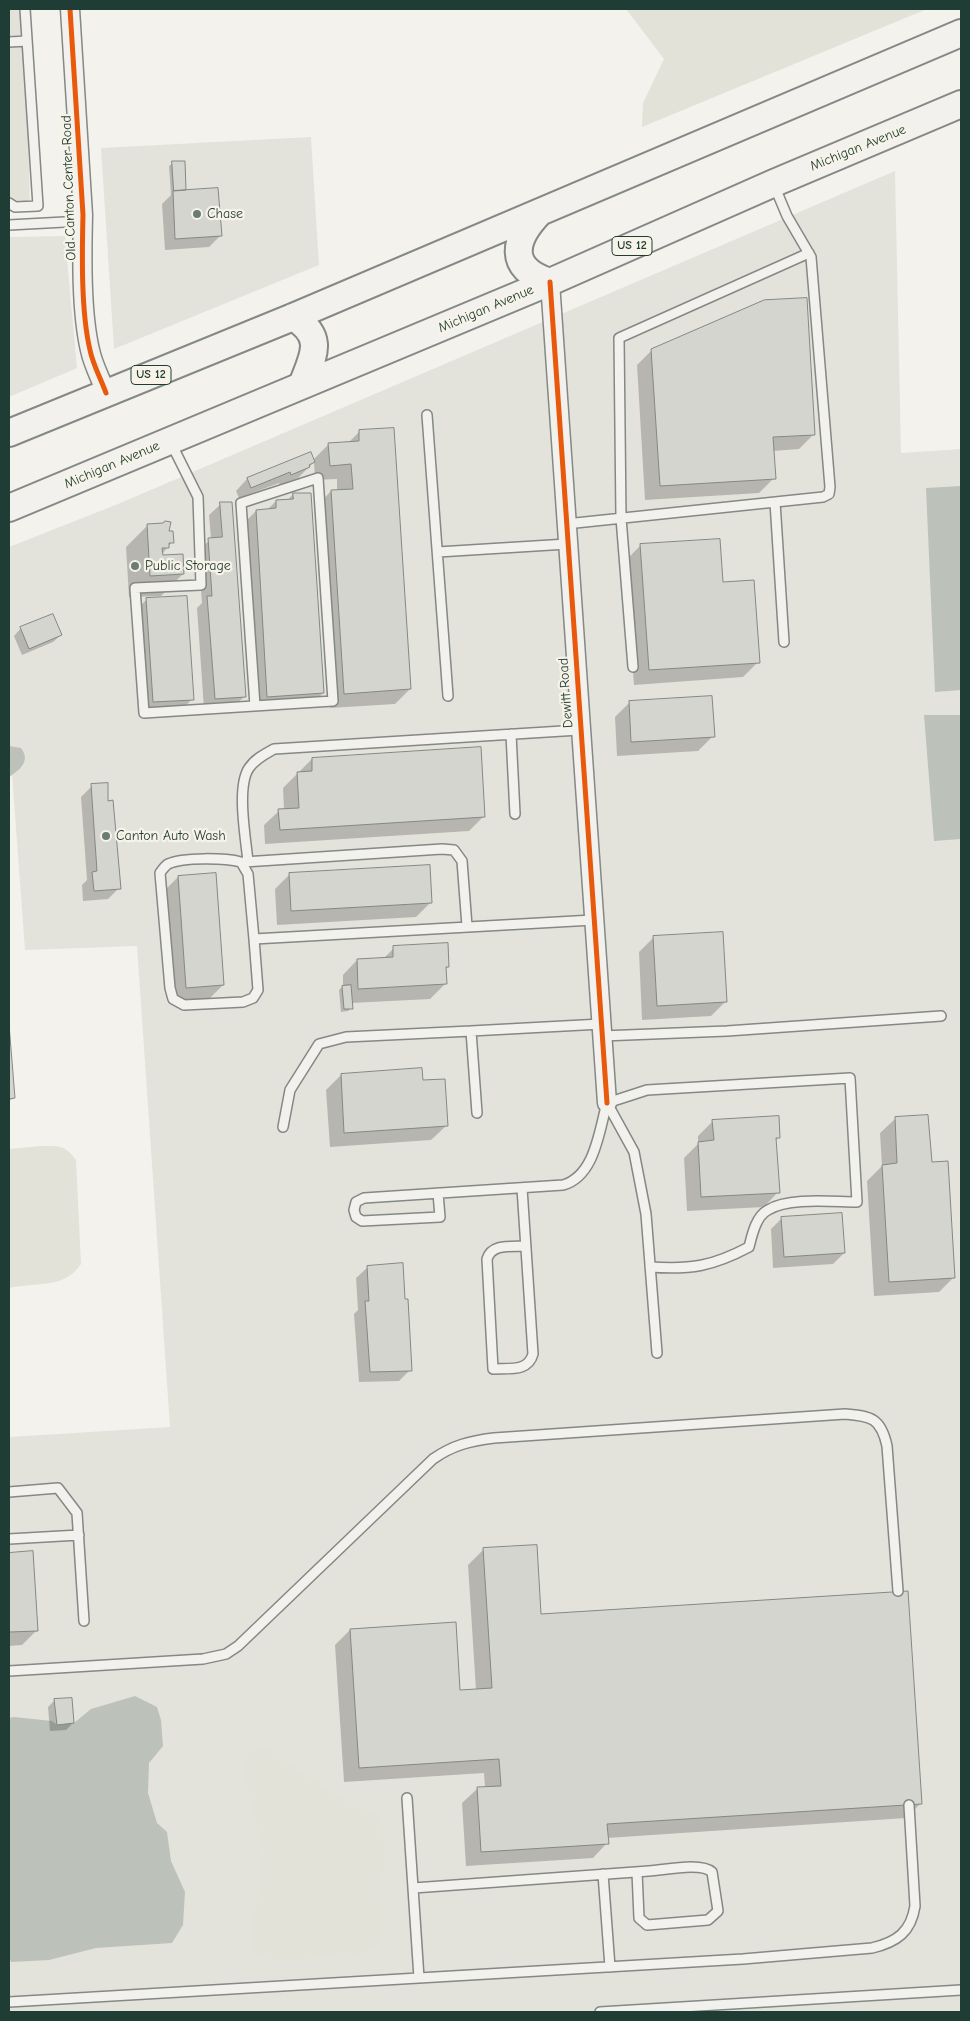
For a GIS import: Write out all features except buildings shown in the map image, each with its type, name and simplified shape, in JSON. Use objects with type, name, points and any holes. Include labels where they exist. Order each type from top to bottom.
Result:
[{"type":"main road","name":"US 12","points":[[9,433],[293,317],[961,33]]},
{"type":"main road","name":"Michigan Avenue","points":[[9,508],[550,282],[774,183],[961,104]]},
{"type":"main road","points":[[540,212],[525,227],[518,245],[519,256],[522,266],[529,273],[550,282]]},
{"type":"main road","points":[[293,317],[303,323],[311,333],[314,341],[314,354],[302,386]]},
{"type":"street","name":"Old Canton Center Road","points":[[70,9],[83,221],[82,244],[90,351],[106,393]]},
{"type":"street","name":"Dewitt Road","points":[[550,282],[579,730],[606,1103]]},
{"type":"lane","points":[[9,203],[15,206],[38,206],[25,9]]},
{"type":"lane","points":[[9,42],[27,41]]},
{"type":"lane","points":[[566,524],[823,497],[829,494],[830,487],[809,253],[787,216],[774,183]]},
{"type":"lane","points":[[9,225],[83,221]]},
{"type":"lane","points":[[633,667],[621,518],[619,338],[809,253]]},
{"type":"lane","points":[[427,415],[448,696]]},
{"type":"lane","points":[[170,440],[198,497],[202,585],[135,588],[144,713],[255,706],[333,701],[318,478],[241,503],[255,706]]},
{"type":"lane","points":[[775,502],[784,642]]},
{"type":"lane","points":[[438,552],[567,544]]},
{"type":"lane","points":[[467,926],[462,861],[454,850],[442,849],[244,862],[228,859],[179,861],[166,865],[160,874],[173,999],[184,1005],[243,1002],[252,998],[258,990],[248,874],[244,862],[243,792],[245,776],[249,767],[261,756],[274,749],[579,730]]},
{"type":"lane","points":[[510,734],[515,814]]},
{"type":"lane","points":[[254,939],[593,920]]},
{"type":"lane","points":[[284,1127],[290,1090],[319,1044],[346,1037],[471,1031],[727,1031],[941,1016]]},
{"type":"lane","points":[[471,1031],[477,1113]]},
{"type":"lane","points":[[606,1103],[647,1090],[850,1078],[857,1202],[794,1203],[767,1210],[754,1228],[749,1247],[720,1262],[679,1270],[650,1267]]},
{"type":"lane","points":[[438,1193],[440,1217],[362,1221],[356,1217],[354,1210],[356,1202],[364,1198],[438,1193],[522,1188],[563,1185],[574,1182],[582,1174],[594,1151],[606,1103]]},
{"type":"lane","points":[[606,1103],[634,1152],[646,1214],[657,1353]]},
{"type":"lane","points":[[522,1188],[526,1246],[533,1354],[531,1363],[525,1367],[493,1369],[487,1259],[489,1252],[494,1249],[526,1246]]},
{"type":"lane","points":[[9,1671],[203,1659],[226,1654],[238,1646],[433,1459],[448,1448],[464,1442],[494,1438],[844,1414],[870,1418],[879,1423],[884,1432],[887,1446],[898,1591]]},
{"type":"lane","points":[[9,1492],[58,1488],[77,1513],[84,1621]]},
{"type":"lane","points":[[9,1539],[79,1535]]},
{"type":"lane","points":[[407,1798],[419,1978]]},
{"type":"lane","points":[[9,2002],[610,1967],[872,1948],[888,1944],[903,1935],[913,1920],[915,1906],[909,1805]]},
{"type":"lane","points":[[413,1888],[701,1867],[708,1868],[715,1880],[718,1911],[708,1920],[647,1924],[639,1918],[636,1872]]},
{"type":"lane","points":[[603,1874],[610,1967]]},
{"type":"lane","points":[[600,2012],[961,1990]]},
{"type":"shaded area","points":[[9,9],[25,9],[30,209],[9,211]]},
{"type":"shaded area","points":[[626,9],[927,9],[642,127],[643,103],[664,59]]},
{"type":"shaded area","points":[[311,137],[319,265],[114,349],[101,148]]},
{"type":"shaded area","points":[[895,171],[901,453],[961,449],[961,2012],[9,2012],[9,1437],[170,1427],[137,946],[25,950],[9,733],[9,547],[118,504]]},
{"type":"shaded area","points":[[65,236],[77,368],[9,397],[9,237]]},
{"type":"shaded area","points":[[961,486],[961,690],[935,692],[926,488]]},
{"type":"shaded area","points":[[924,715],[961,715],[961,839],[934,841]]},
{"type":"shaded area","points":[[9,746],[21,748],[25,757],[23,765],[9,777]]},
{"type":"shaded area","points":[[41,1146],[61,1147],[69,1151],[76,1160],[81,1264],[74,1272],[58,1281],[9,1288],[9,1149]]},
{"type":"shaded area","points":[[135,1696],[157,1707],[161,1720],[163,1746],[149,1763],[148,1793],[157,1823],[167,1832],[171,1861],[185,1892],[183,1925],[172,1943],[96,1948],[49,1960],[11,1962],[9,1957],[9,1718],[52,1721],[57,1725],[74,1723],[91,1709]]},
{"type":"shaded area","points":[[260,1748],[269,1750],[354,1807],[373,1811],[380,1817],[383,1827],[384,1866],[378,1891],[382,1916],[381,1942],[374,1949],[359,1954],[336,1953],[327,1957],[284,1961],[262,1957],[257,1954],[250,1939],[262,1874],[263,1852],[243,1773],[248,1754]]},
{"type":"cycle path","points":[[70,9],[83,215],[82,265],[85,318],[91,356],[106,393]]},
{"type":"cycle path","points":[[550,282],[607,1103]]},
{"type":"place","name":"Chase","points":[[197,214]]},
{"type":"place","name":"Public Storage","points":[[135,566]]},
{"type":"place","name":"Canton Auto Wash","points":[[106,836]]}]
